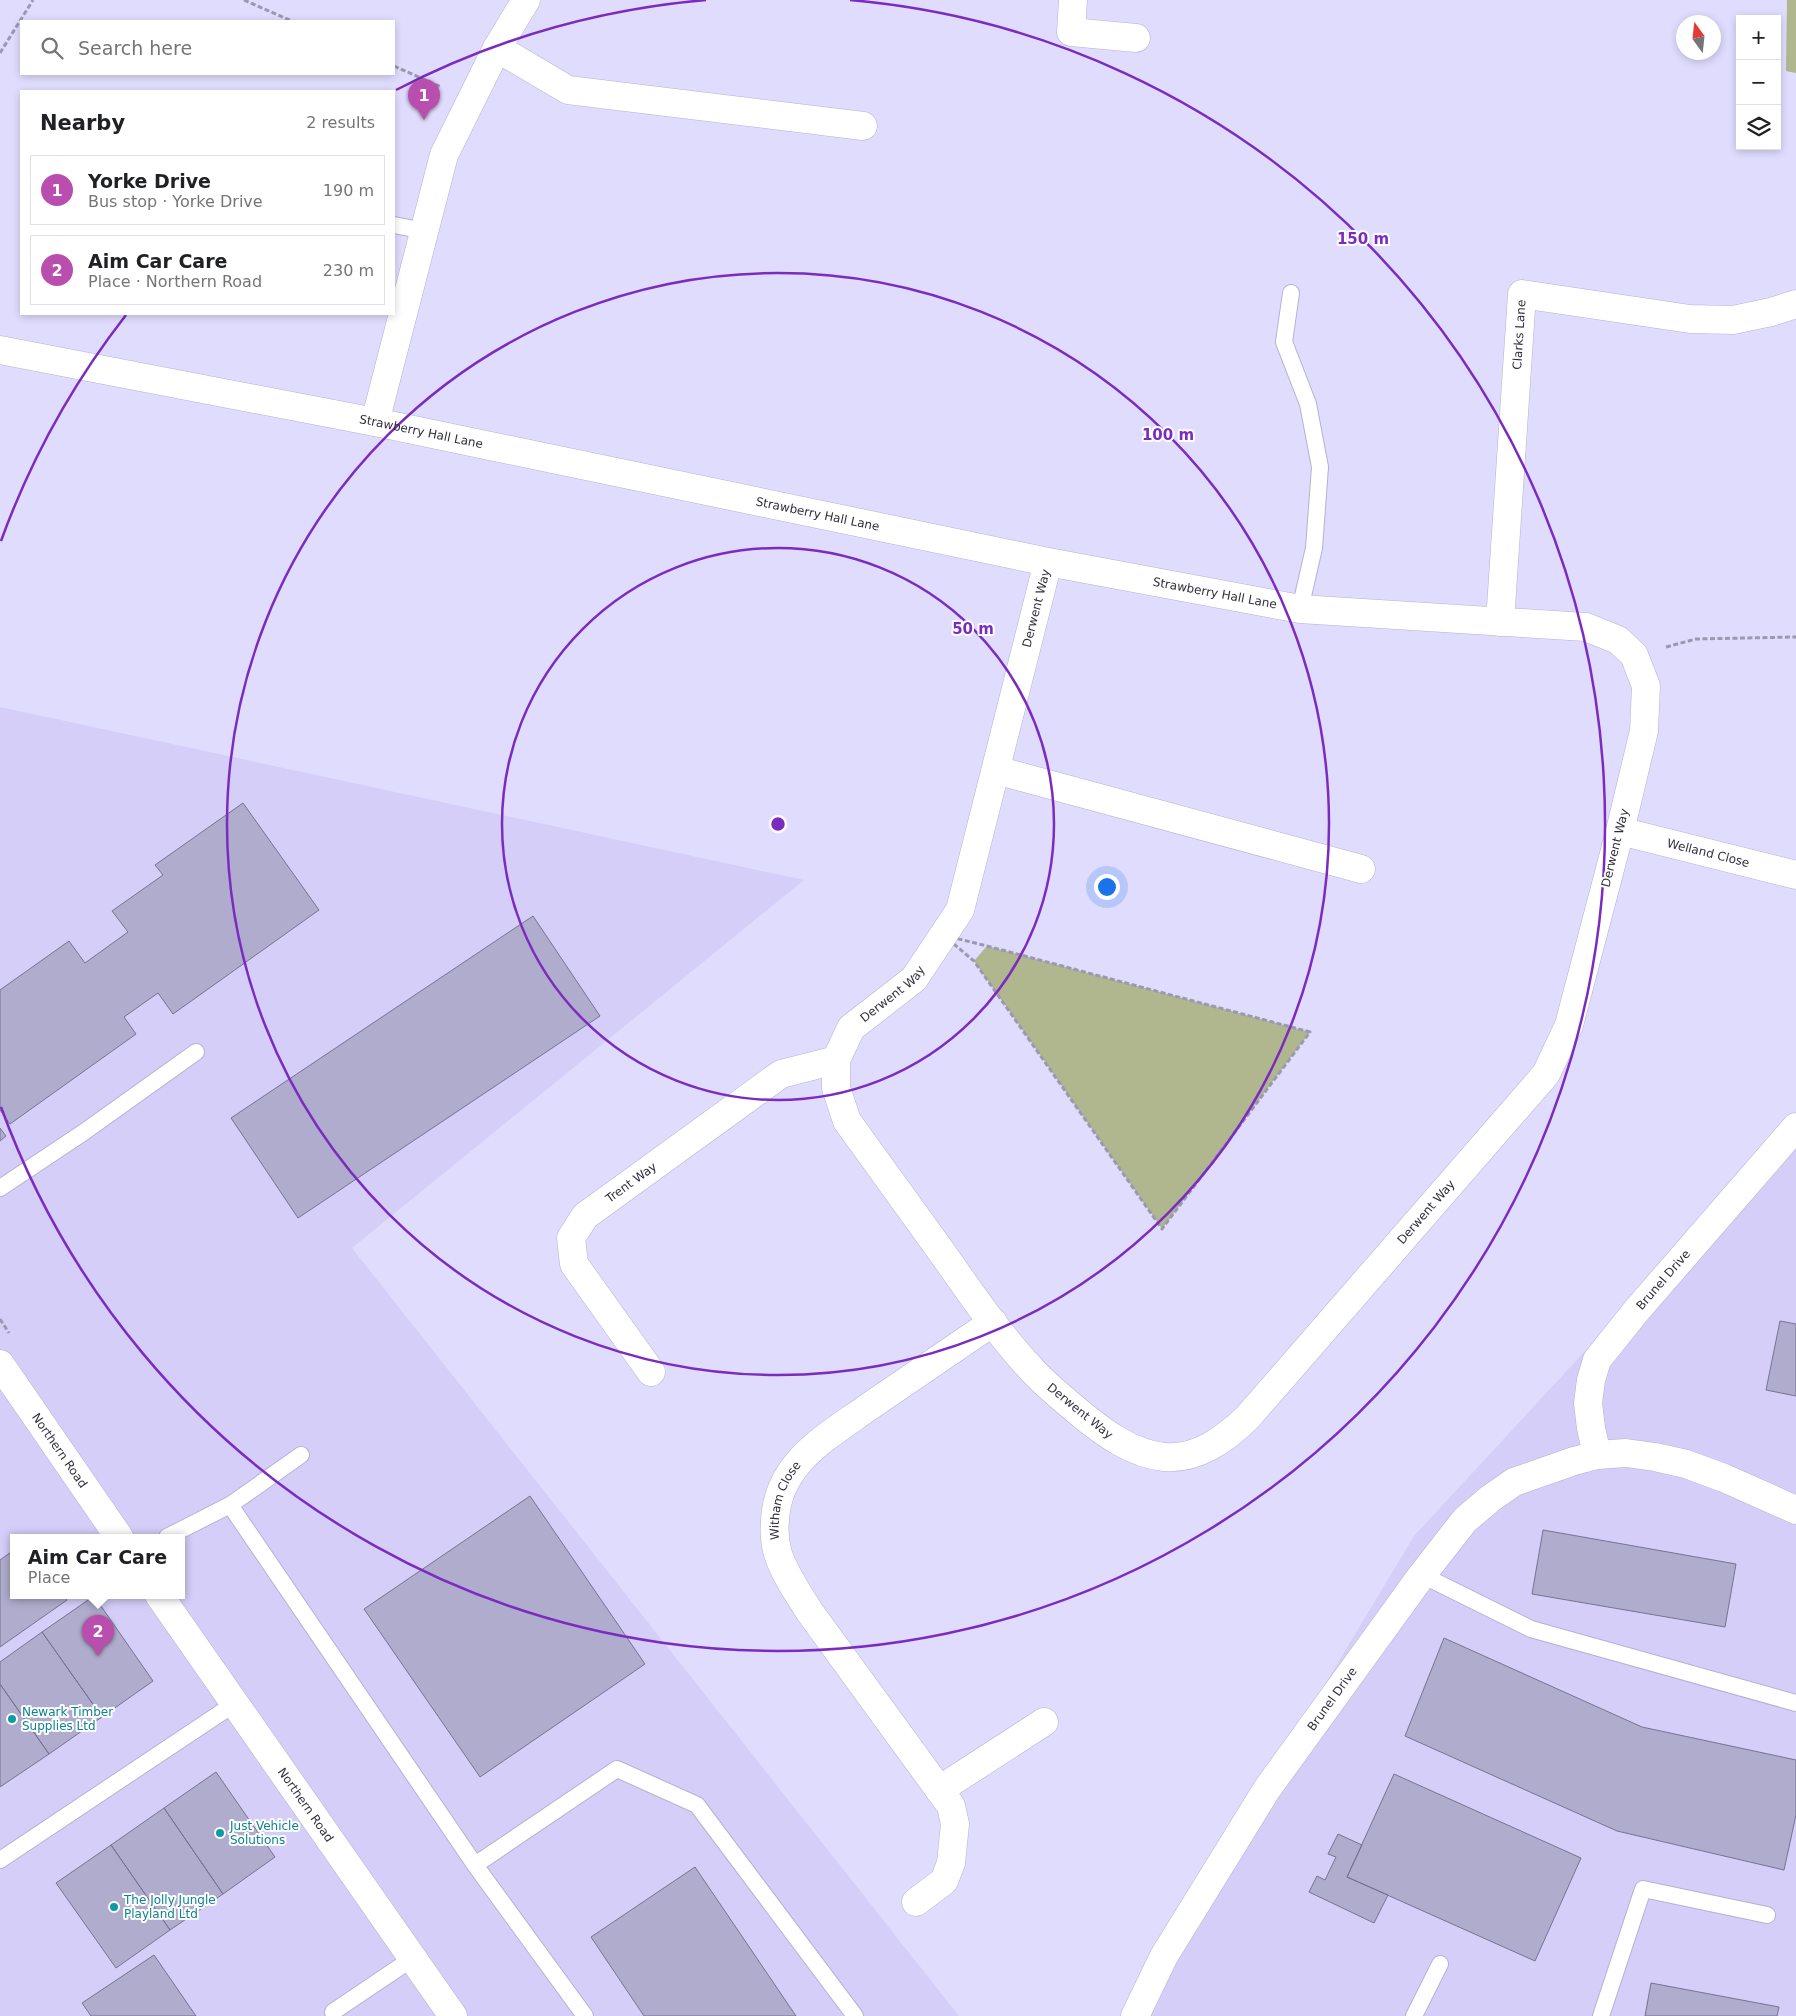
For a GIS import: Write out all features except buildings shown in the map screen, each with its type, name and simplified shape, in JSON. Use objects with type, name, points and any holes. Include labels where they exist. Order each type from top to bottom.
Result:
[{"type":"street","points":[[374,422],[444,155],[498,48],[526,0]]},
{"type":"street","points":[[1074,0],[1071,32],[1136,38]]},
{"type":"street","points":[[498,48],[568,90],[863,126]]},
{"type":"street","name":"Clarks Lane","points":[[1500,622],[1522,294],[1690,319],[1734,320],[1796,304]]},
{"type":"street","name":"Strawberry Hall Lane","points":[[0,350],[374,422],[1048,562],[1300,609],[1586,627],[1618,640],[1634,655]]},
{"type":"street","name":"Derwent Way","points":[[1048,562],[960,910],[914,979],[851,1028],[836,1060],[836,1088],[847,1121],[993,1322],[1032,1370],[1052,1390],[1091,1422],[1119,1441],[1141,1451],[1164,1457],[1188,1456],[1230,1434],[1254,1410],[1546,1074],[1569,1025],[1644,732],[1646,686],[1634,655]]},
{"type":"street","points":[[996,770],[1360,869]]},
{"type":"street","name":"Welland Close","points":[[1620,831],[1796,875]]},
{"type":"street","name":"Trent Way","points":[[651,1372],[574,1264],[572,1238],[585,1216],[781,1074],[836,1060]]},
{"type":"street","name":"Brunel Drive","points":[[1597,1456],[1588,1403],[1590,1380],[1597,1360],[1637,1310],[1796,1127]]},
{"type":"street","name":"Witham Close","points":[[916,1902],[944,1881],[951,1863],[955,1824],[951,1806],[788,1578],[778,1553],[774,1531],[775,1509],[782,1487],[793,1467],[823,1439],[993,1322]]},
{"type":"street","name":"Northern Road","points":[[0,1364],[117,1534]]},
{"type":"street","name":"Brunel Drive","points":[[1135,2016],[1164,1956],[1267,1789],[1422,1575],[1465,1520],[1491,1498],[1514,1482],[1574,1460],[1626,1453],[1655,1456],[1686,1464],[1724,1478],[1796,1510]]},
{"type":"street","name":"Northern Road","points":[[162,1599],[453,2016]]},
{"type":"street","points":[[938,1790],[1044,1722]]},
{"type":"lane","points":[[395,225],[424,231]]},
{"type":"lane","points":[[1291,293],[1284,342],[1308,404],[1320,467],[1314,548],[1300,609]]},
{"type":"lane","points":[[0,1188],[84,1132],[196,1052]]},
{"type":"lane","points":[[173,1534],[230,1505],[301,1455]]},
{"type":"lane","points":[[230,1505],[475,1865],[585,2016]]},
{"type":"lane","points":[[1422,1575],[1531,1629],[1796,1703]]},
{"type":"lane","points":[[0,1860],[234,1704]]},
{"type":"lane","points":[[475,1865],[617,1769],[697,1805],[855,2016]]},
{"type":"lane","points":[[1600,2016],[1643,1889],[1767,1915]]},
{"type":"lane","points":[[333,2012],[413,1958]]},
{"type":"lane","points":[[1414,2016],[1440,1964]]},
{"type":"path","points":[[21,20],[33,0]]},
{"type":"path","points":[[244,0],[290,20]]},
{"type":"path","points":[[0,53],[20,21]]},
{"type":"path","points":[[395,66],[471,100]]},
{"type":"path","points":[[1634,655],[1696,639],[1796,637]]},
{"type":"path","points":[[943,935],[987,946],[1310,1032],[1162,1228],[974,961],[943,935]]},
{"type":"shaded area","points":[[0,707],[804,880],[352,1248],[959,2016],[0,2016]]},
{"type":"shaded area","points":[[1796,1123],[1796,2016],[1126,2016],[1414,1536]]},
{"type":"green space","points":[[1787,0],[1796,0],[1796,73],[1786,71]]},
{"type":"green space","points":[[987,946],[1310,1032],[1162,1229],[974,961]]},
{"type":"place","name":"Yorke Drive","points":[[424,120]]},
{"type":"place","name":"Aim Car Care","points":[[98,1656]]},
{"type":"place","name":"Newark Timber Supplies Ltd","points":[[12,1719]]},
{"type":"place","name":"Just Vehicle Solutions","points":[[220,1833]]},
{"type":"place","name":"The Jolly Jungle Playland Ltd","points":[[114,1907]]}]
